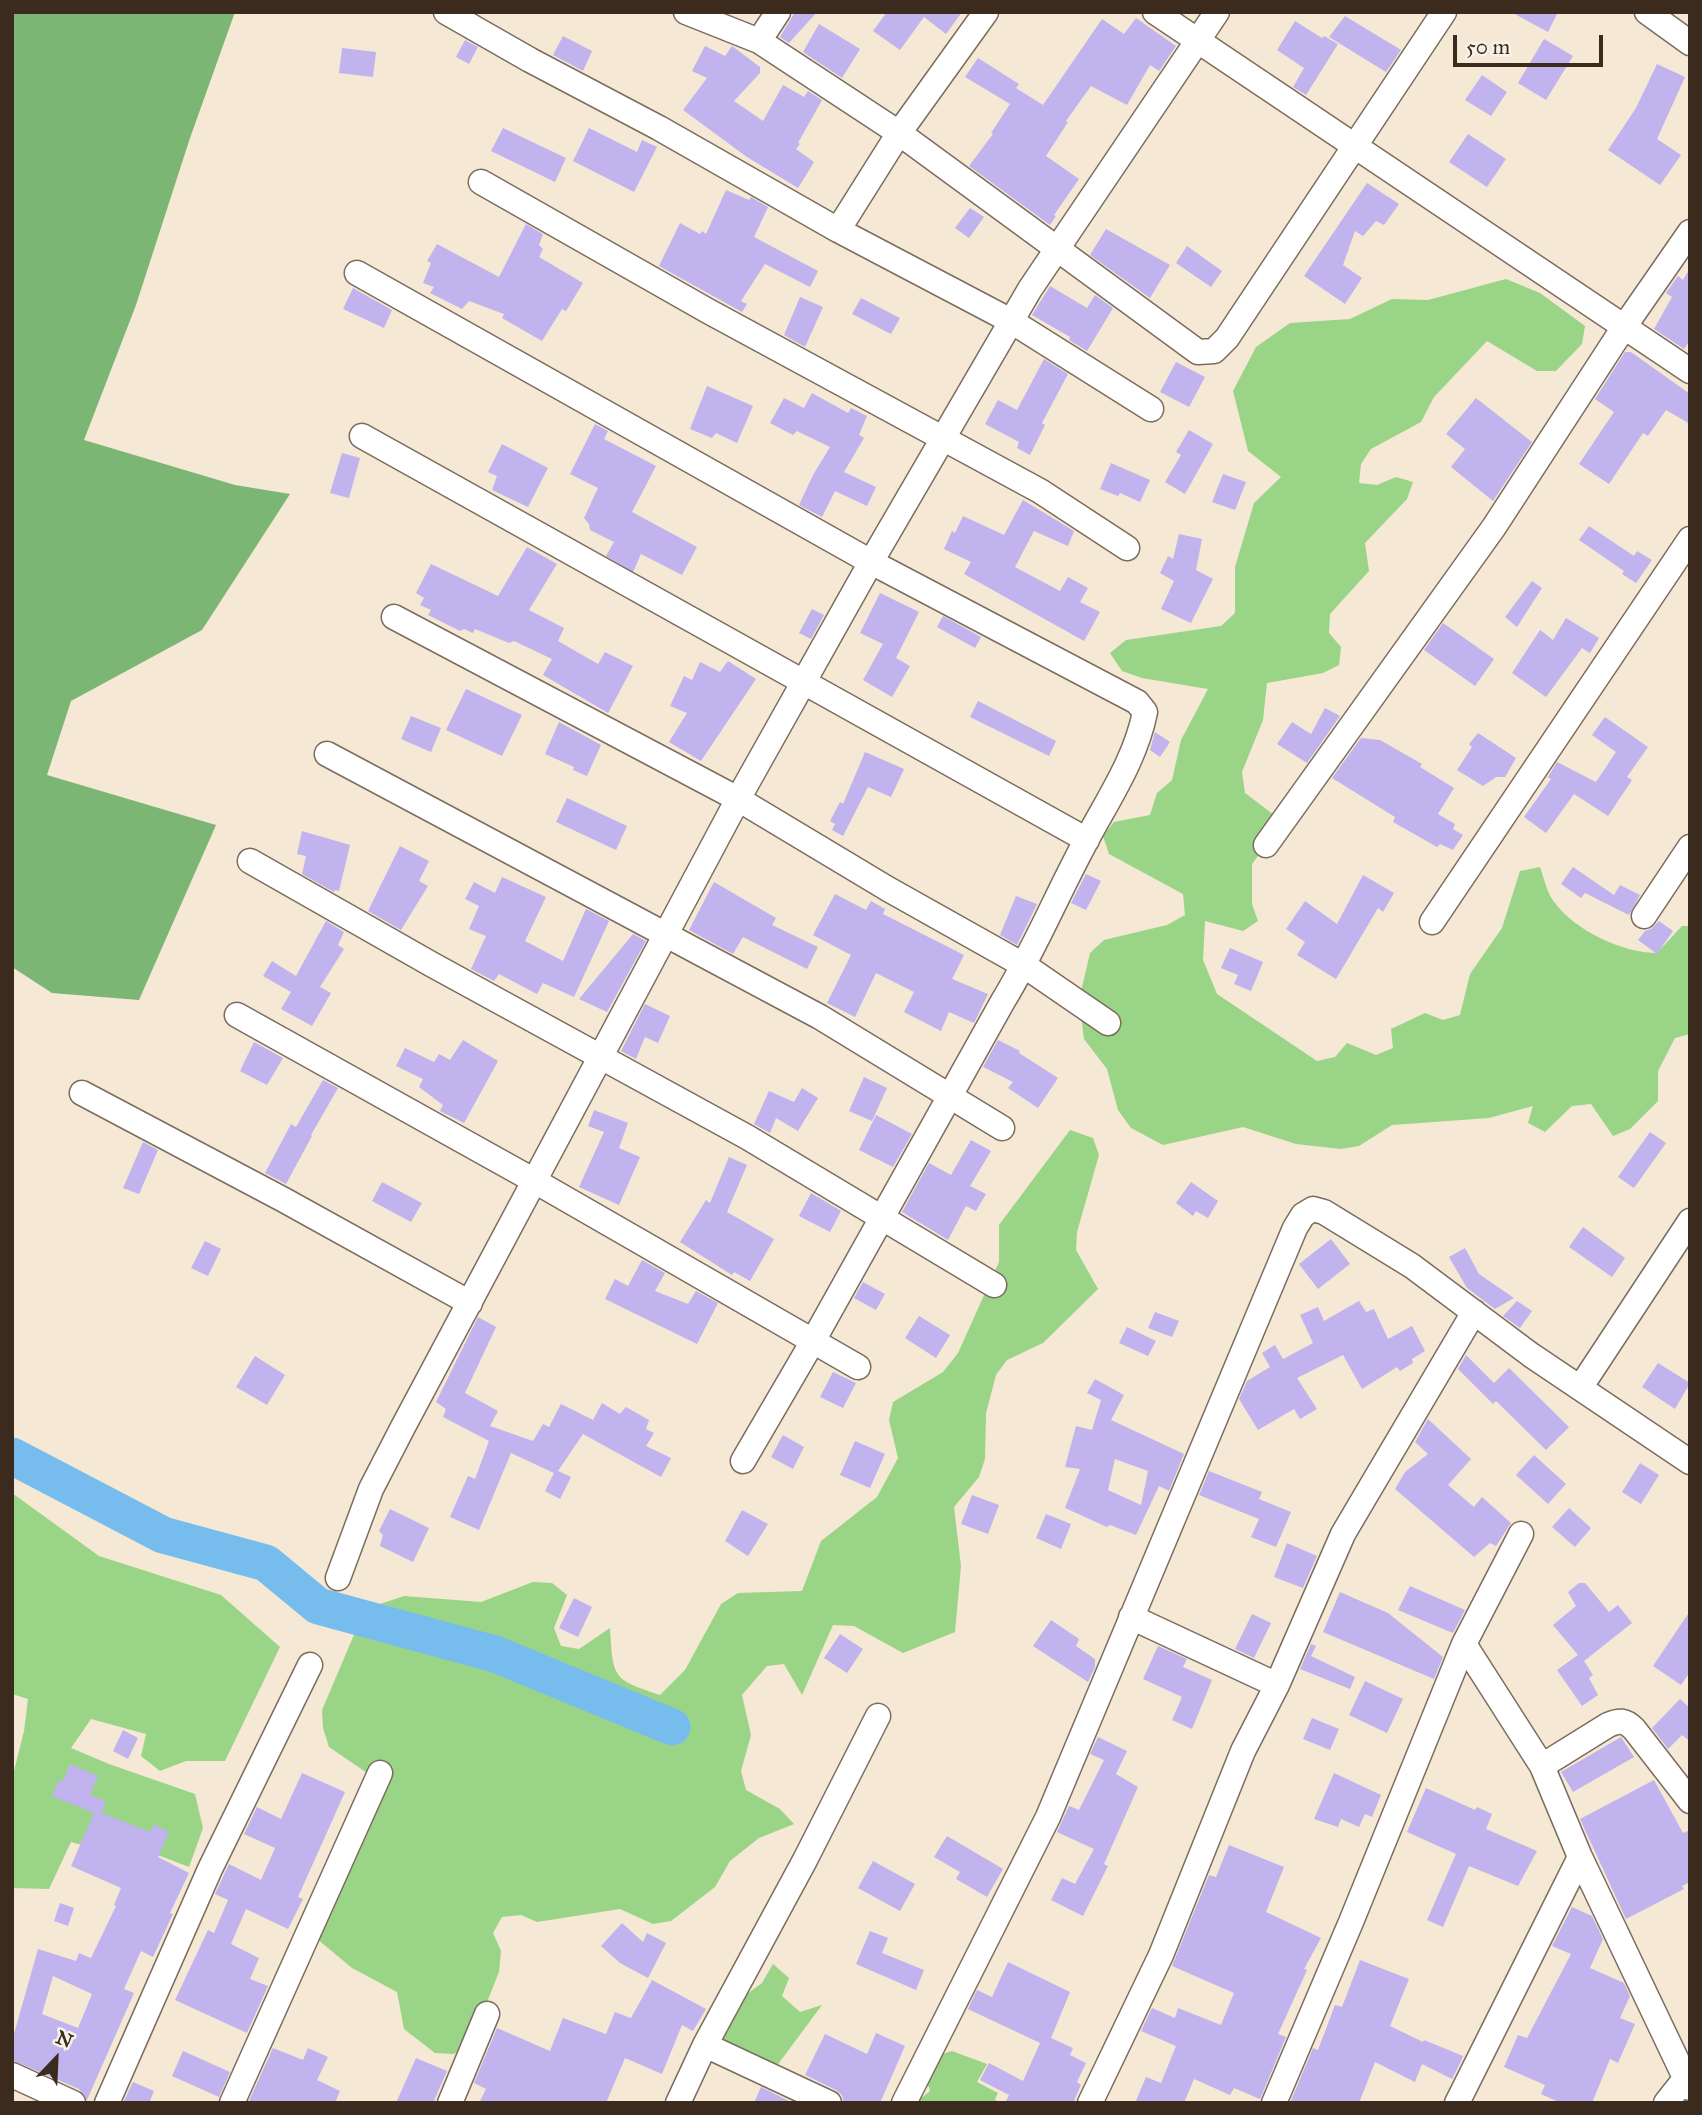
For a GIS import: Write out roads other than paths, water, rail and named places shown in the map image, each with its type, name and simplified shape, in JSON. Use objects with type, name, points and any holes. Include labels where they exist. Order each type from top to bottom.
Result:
[{"type":"street","points":[[446,12],[659,128],[838,230],[1011,321],[1152,410]]},
{"type":"street","points":[[686,12],[759,41],[899,133],[1198,352],[1214,351],[1227,338],[1444,12]]},
{"type":"street","points":[[759,41],[778,12]]},
{"type":"street","points":[[838,230],[899,133],[986,12]]},
{"type":"street","points":[[1155,12],[1690,371]]},
{"type":"street","points":[[338,1578],[371,1489],[533,1180],[738,800],[871,562],[1011,321],[1056,249],[1217,12]]},
{"type":"street","points":[[1647,12],[1690,43]]},
{"type":"street","points":[[481,182],[708,311],[1041,491],[1127,548]]},
{"type":"street","points":[[1266,845],[1493,527],[1624,327],[1690,232]]},
{"type":"street","points":[[356,273],[871,562],[1137,702],[1145,712],[1116,790],[1087,839],[1025,966],[743,1461]]},
{"type":"street","points":[[362,436],[689,621],[1087,839]]},
{"type":"street","points":[[1432,922],[1690,539]]},
{"type":"street","points":[[394,617],[738,800],[1025,966],[1108,1023]]},
{"type":"street","points":[[327,754],[820,1017],[1002,1128]]},
{"type":"street","points":[[1644,916],[1690,847]]},
{"type":"street","points":[[250,861],[747,1137],[883,1216],[994,1286]]},
{"type":"street","points":[[237,1015],[533,1180],[858,1367]]},
{"type":"street","points":[[82,1093],[470,1303]]},
{"type":"street","points":[[904,2103],[1048,1817],[1278,1266],[1303,1215],[1313,1209],[1324,1212],[1412,1266],[1580,1388],[1690,1462]]},
{"type":"street","points":[[1580,1388],[1690,1221]]},
{"type":"street","points":[[1090,2103],[1161,1955],[1243,1751],[1277,1685],[1343,1534],[1474,1312]]},
{"type":"street","points":[[1274,2103],[1464,1644],[1521,1534]]},
{"type":"street","points":[[1131,1617],[1277,1685]]},
{"type":"street","points":[[1464,1644],[1542,1766],[1580,1857],[1687,2083],[1666,2103]]},
{"type":"street","points":[[107,2103],[211,1869],[310,1665]]},
{"type":"street","points":[[678,2103],[705,2045],[805,1860],[878,1716]]},
{"type":"street","points":[[1542,1766],[1618,1720],[1628,1723],[1634,1729],[1690,1801]]},
{"type":"street","points":[[232,2103],[380,1773]]},
{"type":"street","points":[[1457,2103],[1580,1857]]},
{"type":"street","points":[[450,2103],[487,2014]]},
{"type":"street","points":[[705,2045],[829,2103]]},
{"type":"street","points":[[12,2075],[73,2103]]},
{"type":"waterway","points":[[12,1456],[163,1535],[266,1563],[318,1606],[495,1654],[672,1727]]}]
